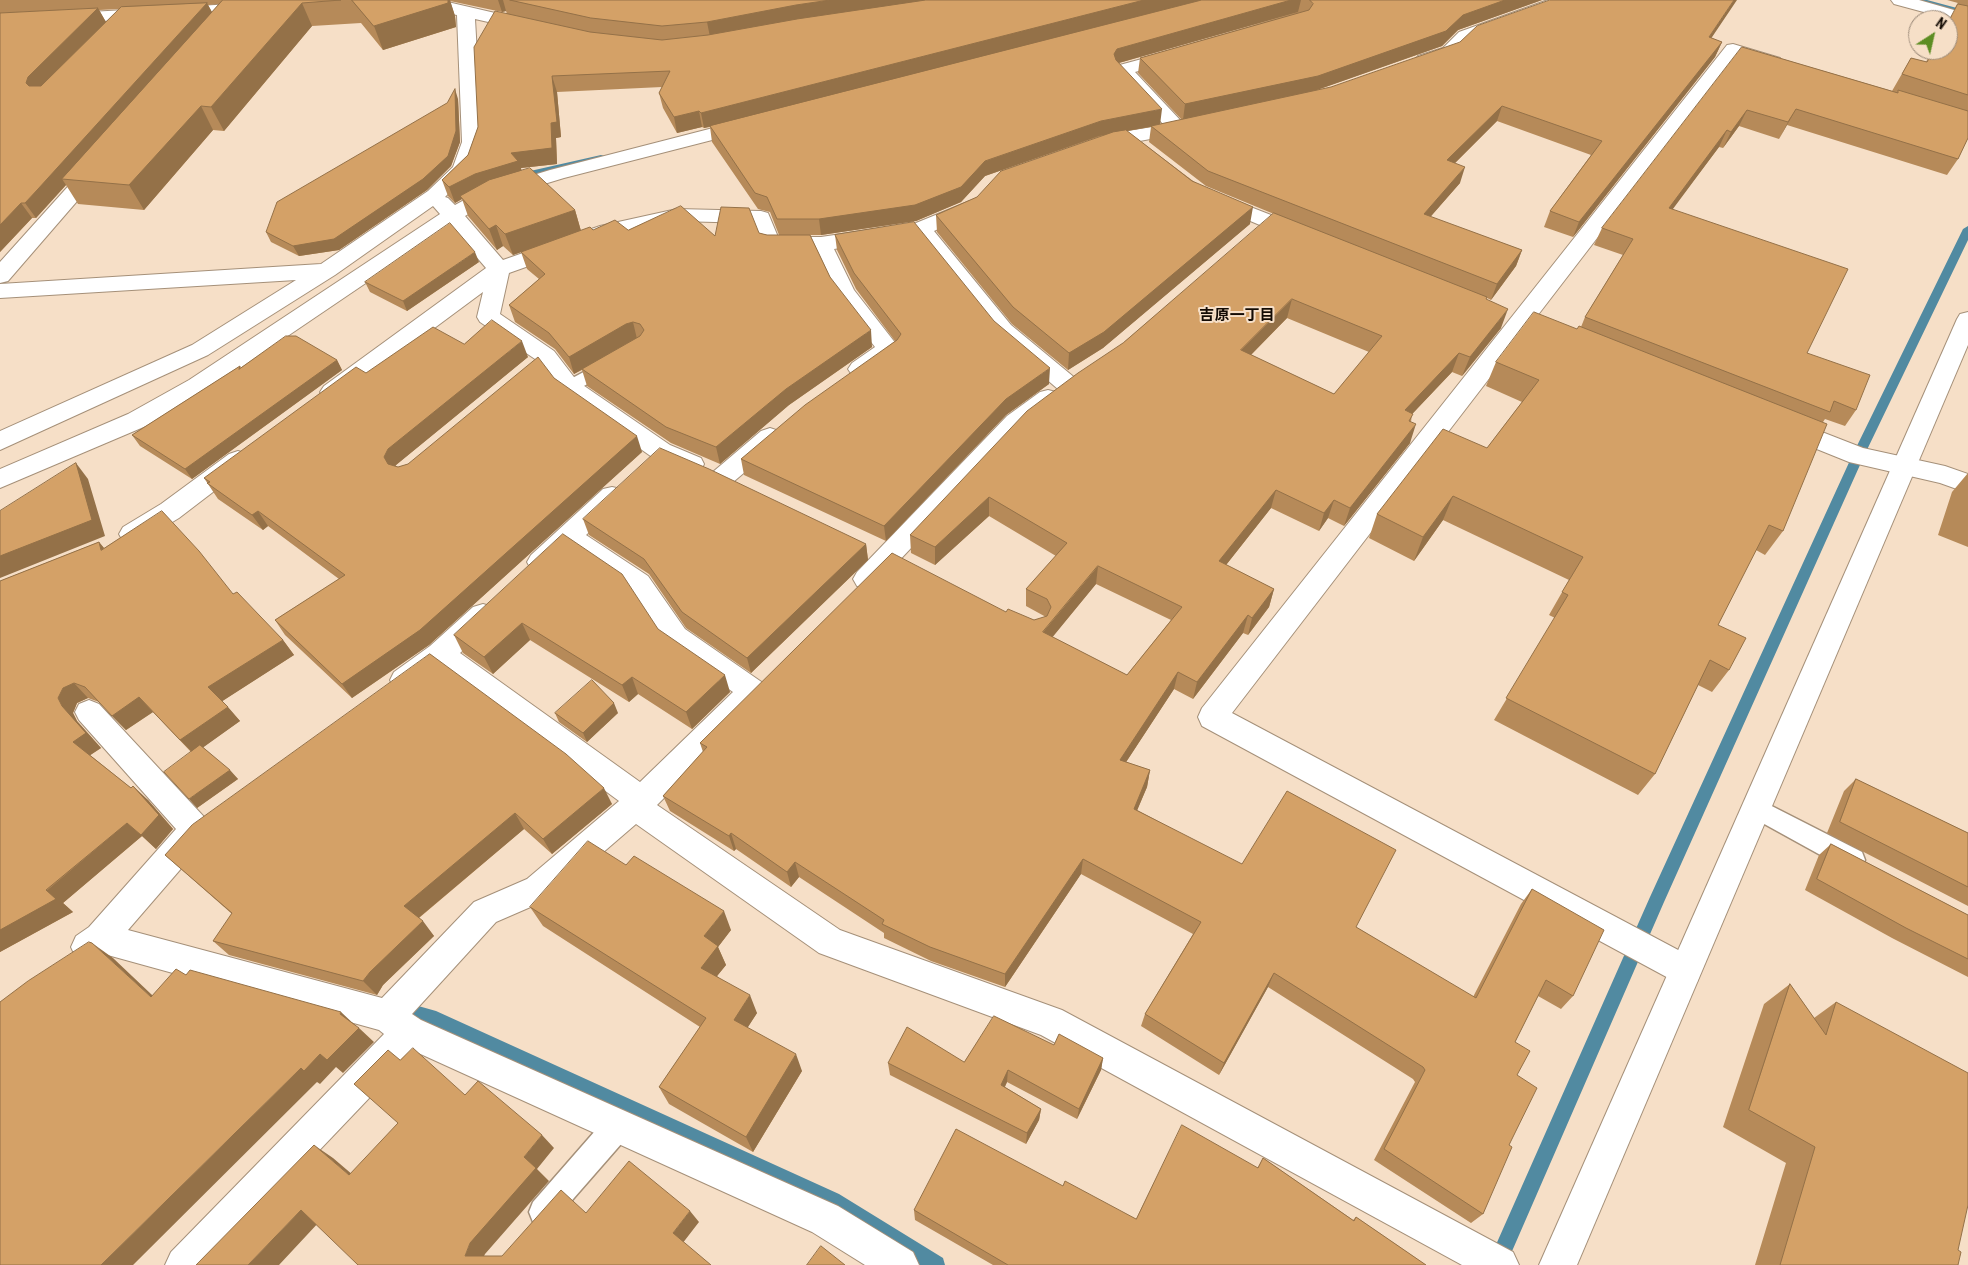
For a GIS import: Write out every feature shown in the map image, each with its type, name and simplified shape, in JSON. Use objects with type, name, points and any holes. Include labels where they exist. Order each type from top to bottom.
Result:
[{"type":"street","points":[[1412,65],[1449,52],[1465,36],[1564,0]]},
{"type":"street","points":[[1900,0],[1968,19]]},
{"type":"street","points":[[404,2],[438,5],[466,13],[548,30]]},
{"type":"street","points":[[0,22],[265,8]]},
{"type":"street","points":[[215,31],[235,9]]},
{"type":"street","points":[[0,441],[200,350],[327,270],[435,195],[462,169],[472,142],[466,13]]},
{"type":"street","points":[[1685,971],[1212,718],[1733,49],[1789,67]]},
{"type":"street","points":[[1178,129],[1123,70],[1188,51]]},
{"type":"street","points":[[0,479],[137,420],[197,386],[452,215],[488,195],[769,119]]},
{"type":"street","points":[[1081,151],[1128,137],[1207,123]]},
{"type":"street","points":[[1128,137],[1151,155]]},
{"type":"street","points":[[0,276],[111,150]]},
{"type":"street","points":[[1198,192],[1260,228],[1321,243]]},
{"type":"street","points":[[435,195],[499,269]]},
{"type":"street","points":[[314,405],[499,269],[607,231],[677,215],[761,217],[770,244],[821,244],[921,228],[969,208],[981,195]]},
{"type":"street","points":[[849,596],[899,560],[1016,422],[1074,380],[1004,330],[921,228]]},
{"type":"street","points":[[821,244],[844,293],[889,349],[844,381]]},
{"type":"street","points":[[499,269],[488,316],[539,362],[568,387],[660,451],[750,489]]},
{"type":"street","points":[[0,291],[327,270]]},
{"type":"street","points":[[1558,1265],[1968,319]]},
{"type":"street","points":[[1766,419],[1858,456],[1945,476],[1968,484]]},
{"type":"street","points":[[723,477],[783,426]]},
{"type":"street","points":[[116,544],[170,511],[258,446]]},
{"type":"street","points":[[385,693],[440,654],[660,451]]},
{"type":"street","points":[[568,536],[639,583],[675,637],[753,691]]},
{"type":"street","points":[[864,544],[899,560]]},
{"type":"street","points":[[440,654],[639,803],[830,942],[1050,1022],[1500,1265]]},
{"type":"street","points":[[184,1265],[399,1024],[485,912],[538,889],[639,803],[774,670]]},
{"type":"street","points":[[89,712],[196,829]]},
{"type":"street","points":[[69,960],[100,938],[196,829],[220,812]]},
{"type":"street","points":[[100,938],[399,1024],[825,1219],[900,1265]]},
{"type":"lane","points":[[113,29],[126,15]]},
{"type":"lane","points":[[568,387],[623,356]]},
{"type":"lane","points":[[1756,808],[1874,871]]},
{"type":"lane","points":[[528,1228],[619,1125]]},
{"type":"building","points":[[223,0],[341,0],[302,3],[211,107],[201,106],[129,185],[62,179]]},
{"type":"building","points":[[352,0],[448,0],[448,3],[374,26]]},
{"type":"building","points":[[510,0],[830,0],[707,22],[662,26],[591,18]]},
{"type":"building","points":[[926,0],[1144,0],[701,113],[699,111],[674,117],[659,93],[670,71],[552,76],[557,122],[551,123],[552,148],[511,153],[518,161],[475,174],[449,187],[442,180],[468,155],[478,127],[474,47],[495,11],[590,32],[662,40],[708,35],[797,19]]},
{"type":"building","points":[[1202,0],[1291,0],[1117,49],[1114,54],[1116,60],[1162,109],[1101,121],[985,161],[961,187],[915,205],[819,219],[777,219],[767,197],[755,193],[710,126]]},
{"type":"building","points":[[1310,0],[1505,0],[1463,15],[1446,31],[1318,76],[1185,104],[1140,58],[1309,10],[1313,4]]},
{"type":"building","points":[[1550,0],[1734,0],[1709,37],[1722,42],[1579,222],[1550,211],[1602,141],[1502,106],[1447,160],[1465,167],[1424,214],[1522,250],[1497,284],[1208,171],[1151,126],[1331,87],[1460,42],[1477,26]]},
{"type":"building","points":[[207,3],[25,203],[21,203],[0,225],[0,13],[98,8],[28,77],[26,83],[29,86],[41,86],[121,7]]},
{"type":"building","points":[[1958,4],[1968,6],[1968,95],[1902,74],[1910,60],[1927,62],[1928,60],[1958,60],[1958,10],[1955,10]]},
{"type":"building","points":[[1742,47],[1898,93],[1898,90],[1968,111],[1968,138],[1958,159],[1796,109],[1788,122],[1747,110],[1731,132],[1727,130],[1669,208],[1848,269],[1807,353],[1870,375],[1856,410],[1834,401],[1830,412],[1585,317],[1633,239],[1602,228]]},
{"type":"building","points":[[455,89],[456,131],[448,156],[423,179],[334,239],[293,246],[266,232],[277,202],[447,103]]},
{"type":"building","points":[[1126,130],[1192,181],[1253,207],[1104,332],[1069,353],[1013,307],[936,215],[977,197],[1001,171],[1113,132]]},
{"type":"building","points":[[530,168],[575,210],[505,234],[496,225],[489,229],[460,196],[489,180]]},
{"type":"building","points":[[681,206],[715,236],[721,207],[749,208],[759,233],[767,235],[810,235],[830,277],[871,330],[786,389],[716,447],[666,427],[582,369],[640,336],[644,330],[640,324],[633,322],[626,324],[569,357],[549,333],[509,305],[545,274],[521,252],[590,227],[593,230],[615,220],[628,230]]},
{"type":"building","points":[[1274,213],[1487,297],[1486,299],[1508,309],[1470,357],[1459,353],[1405,410],[1413,414],[1409,421],[1416,424],[1350,508],[1334,500],[1324,513],[1276,490],[1219,561],[1274,589],[1252,618],[1248,615],[1197,682],[1178,672],[1120,760],[1150,770],[1134,809],[1242,864],[1287,791],[1396,850],[1356,927],[1476,998],[1532,889],[1604,930],[1573,996],[1546,980],[1515,1042],[1530,1051],[1517,1075],[1537,1088],[1509,1145],[1512,1147],[1483,1214],[1384,1149],[1425,1070],[1423,1067],[1274,973],[1224,1063],[1145,1014],[1201,922],[1083,859],[1005,974],[930,947],[882,924],[884,920],[795,862],[787,872],[731,833],[729,836],[663,796],[707,747],[700,743],[892,553],[1006,612],[1008,609],[1034,620],[1047,616],[1051,607],[1047,599],[1026,589],[1067,543],[989,497],[935,547],[910,535],[1027,411],[1078,373],[1123,343]],"holes":[[[1292,299],[1382,336],[1334,394],[1241,350]],[[1098,566],[1182,607],[1127,675],[1043,632]]]},
{"type":"building","points":[[914,222],[994,321],[1050,368],[1006,399],[884,526],[741,459],[805,405],[897,340],[901,334],[854,273],[835,235]]},
{"type":"building","points":[[450,223],[475,252],[403,301],[365,282]]},
{"type":"building","points":[[1534,312],[1577,329],[1579,326],[1827,424],[1783,531],[1769,525],[1718,625],[1746,638],[1729,670],[1710,660],[1655,774],[1506,698],[1568,595],[1562,592],[1583,557],[1453,496],[1423,537],[1377,514],[1443,429],[1487,448],[1539,380],[1496,362]]},
{"type":"building","points":[[492,320],[522,341],[388,449],[384,457],[388,464],[398,467],[408,464],[538,357],[554,378],[637,436],[420,630],[342,684],[275,620],[345,575],[258,511],[252,515],[207,483],[210,482],[204,478],[356,367],[366,373],[433,327],[464,344]]},
{"type":"building","points":[[286,336],[296,336],[337,360],[185,469],[132,435],[240,366],[239,369]]},
{"type":"building","points":[[660,448],[709,469],[866,544],[747,658],[682,612],[644,559],[583,519]]},
{"type":"building","points":[[76,463],[92,520],[0,556],[0,511]]},
{"type":"building","points":[[162,511],[199,551],[233,594],[237,592],[283,640],[208,687],[228,707],[180,740],[139,697],[112,716],[85,687],[74,683],[63,688],[58,698],[62,706],[86,733],[73,742],[131,788],[133,786],[159,815],[141,835],[127,823],[46,890],[56,899],[0,930],[0,581],[99,542],[101,550]]},
{"type":"building","points":[[563,534],[622,574],[658,629],[725,675],[686,712],[632,677],[622,685],[522,623],[484,657],[454,635]]},
{"type":"building","points":[[430,654],[566,754],[604,788],[543,839],[515,813],[404,906],[423,921],[363,981],[213,941],[232,913],[165,855],[192,825]]},
{"type":"building","points":[[592,680],[614,703],[583,733],[555,713]]},
{"type":"building","points":[[200,745],[230,770],[189,799],[164,772]]},
{"type":"building","points":[[1856,779],[1968,833],[1968,887],[1840,822]]},
{"type":"building","points":[[588,841],[626,865],[634,856],[724,911],[704,936],[718,946],[701,968],[750,995],[734,1020],[796,1054],[746,1137],[659,1087],[706,1018],[530,907]]},
{"type":"building","points":[[1831,844],[1968,915],[1968,959],[1906,928],[1817,879]]},
{"type":"building","points":[[89,942],[151,997],[176,969],[186,975],[190,970],[341,1012],[340,1014],[359,1028],[327,1060],[320,1054],[304,1071],[301,1068],[101,1265],[0,1265],[0,1002],[28,981]]},
{"type":"building","points":[[1790,984],[1826,1035],[1836,1002],[1968,1073],[1968,1205],[1958,1250],[1961,1252],[1958,1265],[1780,1265],[1815,1147],[1749,1110]]},
{"type":"building","points":[[994,1016],[1054,1045],[1059,1034],[1103,1058],[1079,1109],[1008,1070],[1001,1085],[1041,1109],[1027,1133],[888,1063],[907,1027],[964,1062]]},
{"type":"building","points":[[413,1048],[465,1095],[478,1081],[542,1135],[524,1157],[536,1168],[470,1243],[465,1256],[502,1256],[561,1190],[586,1213],[629,1161],[690,1211],[673,1233],[711,1265],[358,1265],[301,1210],[248,1265],[196,1265],[314,1145],[349,1175],[398,1123],[354,1084],[388,1050],[400,1060]]},
{"type":"building","points":[[1182,1125],[1258,1168],[1263,1158],[1354,1221],[1356,1217],[1426,1265],[1008,1265],[914,1210],[956,1129],[1063,1186],[1065,1181],[1136,1219]]},
{"type":"building","points":[[821,1246],[845,1265],[807,1265]]},
{"type":"waterway","points":[[1917,0],[1968,14]]},
{"type":"waterway","points":[[517,177],[601,158]]},
{"type":"waterway","points":[[1496,1265],[1656,902],[1858,456],[1968,229]]},
{"type":"waterway","points":[[397,1008],[430,1017],[833,1200],[936,1265]]},
{"type":"district","name":"吉原一丁目","points":[[1237,316]]}]
